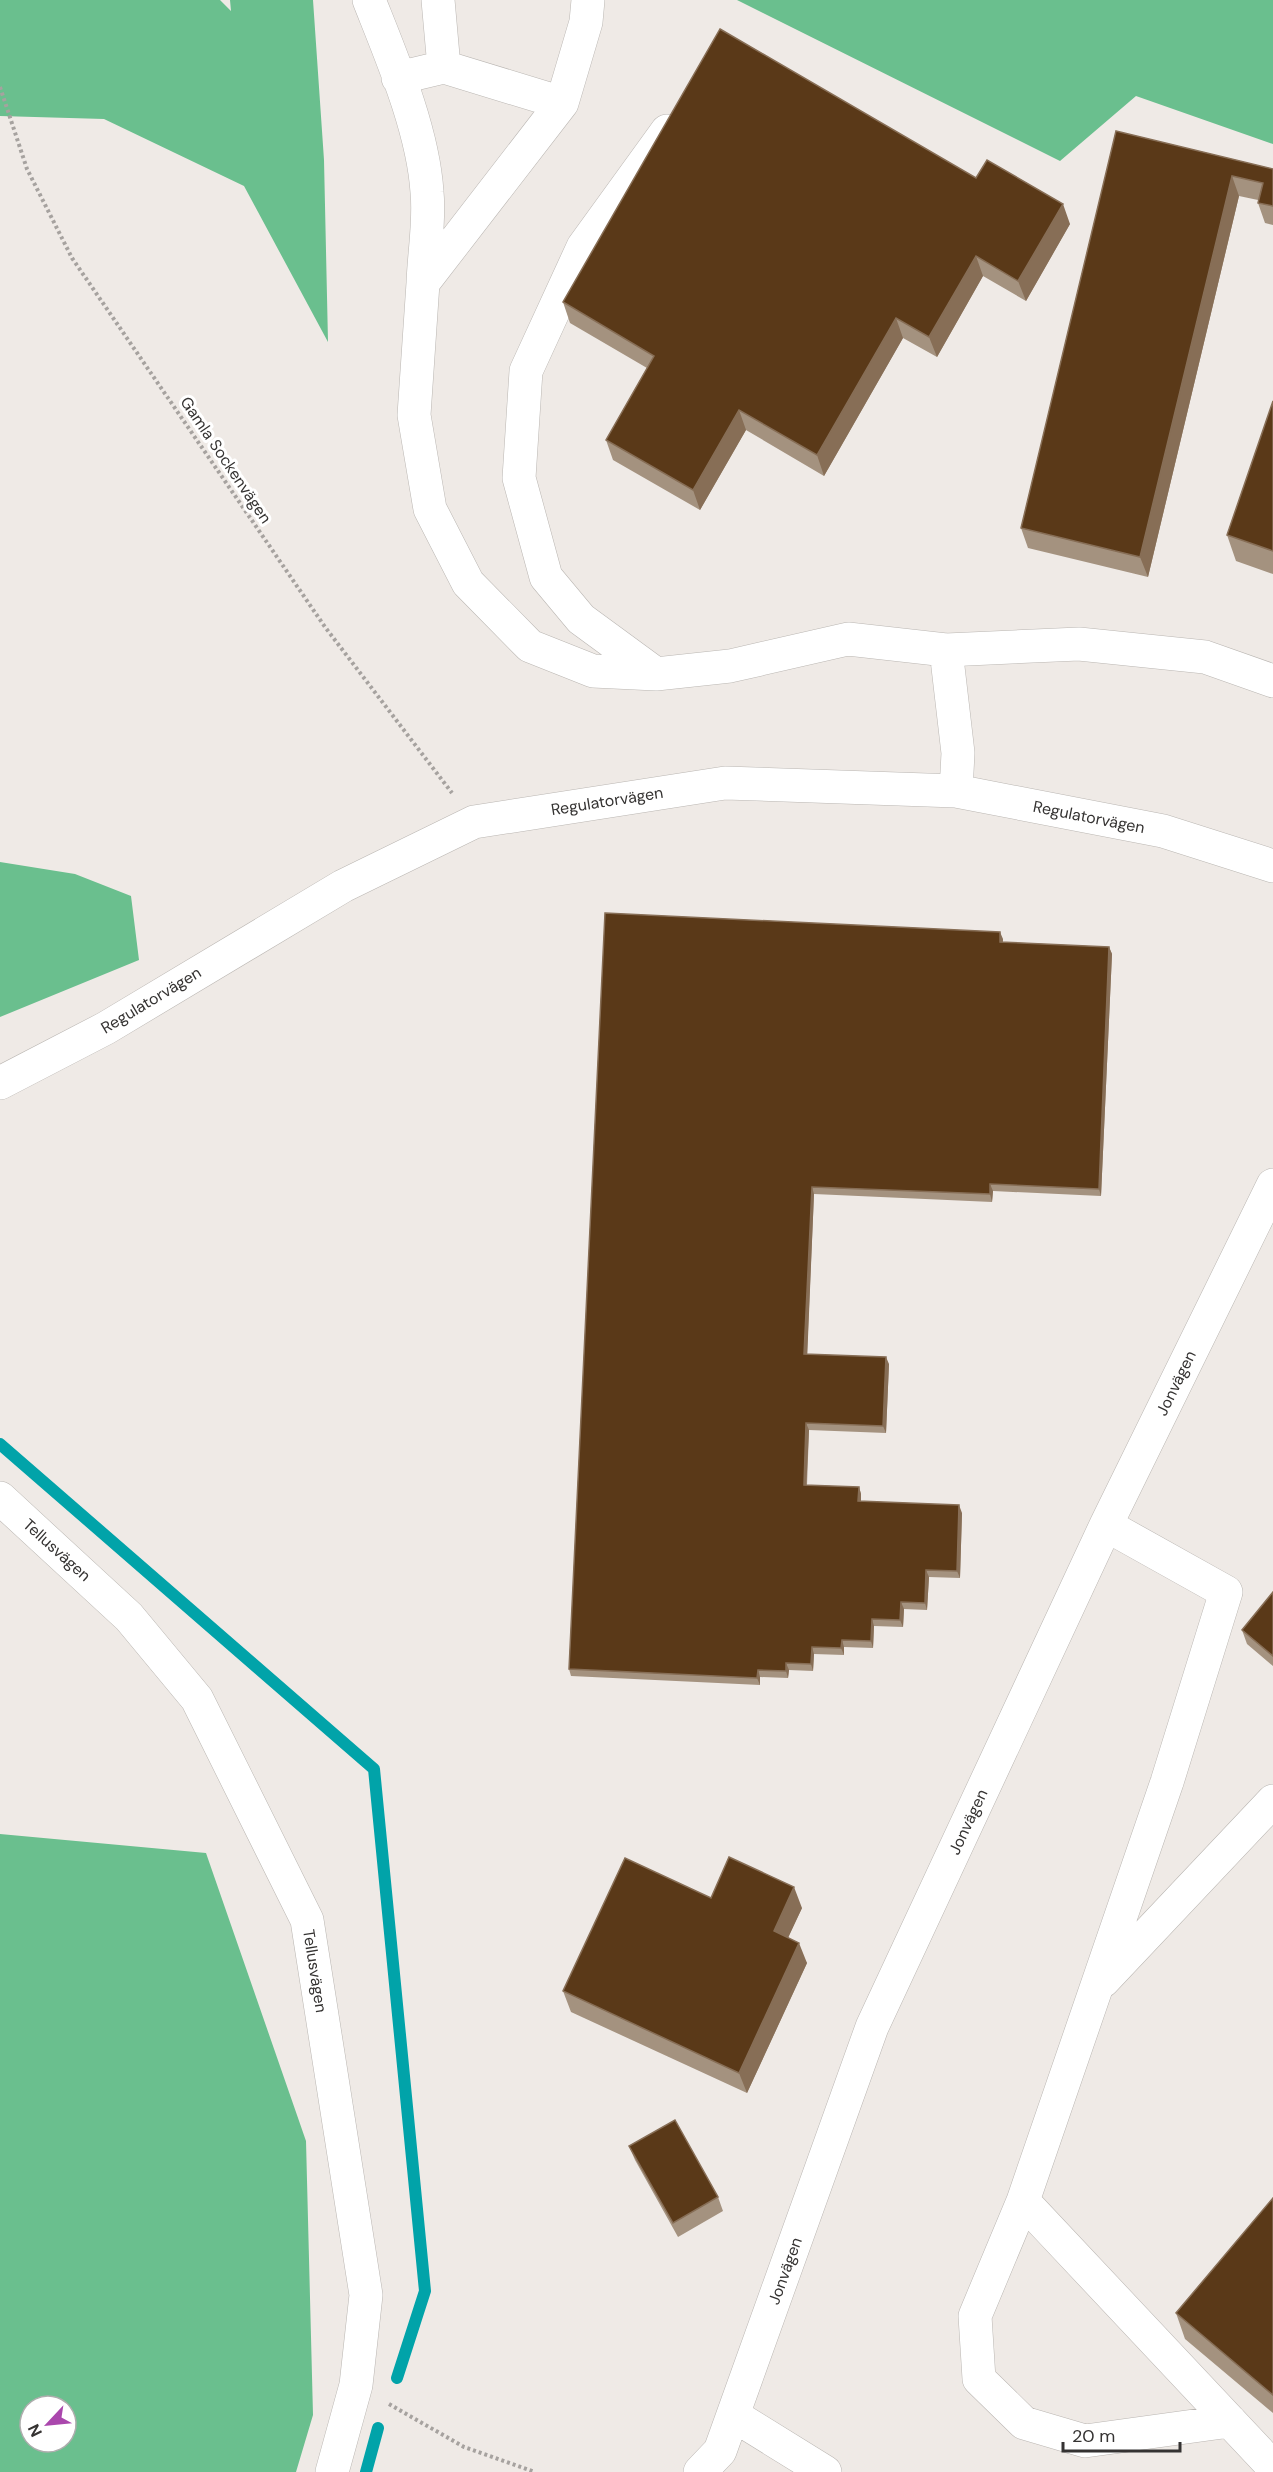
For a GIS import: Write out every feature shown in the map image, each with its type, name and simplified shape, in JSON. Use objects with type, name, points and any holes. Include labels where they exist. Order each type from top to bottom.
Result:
[{"type":"street","points":[[369,0],[418,140],[427,192],[414,415],[430,509],[468,583],[530,646],[593,671],[656,674],[730,666],[849,639],[946,650],[1080,644],[1205,657],[1273,681]]},
{"type":"street","points":[[438,0],[444,67]]},
{"type":"street","points":[[423,283],[562,103],[586,22],[588,0]]},
{"type":"street","points":[[398,78],[444,67],[562,103]]},
{"type":"street","points":[[656,674],[581,619],[546,577],[519,478],[526,371],[583,247],[687,103]]},
{"type":"street","points":[[946,650],[958,753],[956,791]]},
{"type":"street","name":"Regulatorvägen","points":[[0,1083],[106,1028],[343,886],[474,822],[725,783],[956,791],[1163,831],[1273,866]]},
{"type":"street","name":"Jonvägen","points":[[700,2472],[720,2451],[872,2027],[1106,1525],[1273,1185]]},
{"type":"street","name":"Tellusvägen","points":[[0,1498],[129,1617],[197,1699],[307,1920],[366,2295],[356,2385],[332,2472]]},
{"type":"street","points":[[1106,1525],[1226,1592],[1167,1782],[1023,2201],[975,2316],[979,2379],[1024,2423],[1085,2441],[1230,2421]]},
{"type":"street","points":[[1096,1989],[1273,1801]]},
{"type":"street","points":[[1023,2201],[1273,2467]]},
{"type":"street","points":[[733,2415],[825,2472]]},
{"type":"path","name":"Gamla Sockenvägen","points":[[0,87],[27,169],[72,258],[325,627],[474,822]]},
{"type":"path","points":[[356,2385],[464,2447],[535,2472]]},
{"type":"green space","points":[[0,0],[220,0],[231,11],[230,0],[313,0],[324,160],[328,342],[244,186],[104,119],[0,116]]},
{"type":"green space","points":[[737,0],[1273,0],[1273,144],[1136,96],[1060,161]]},
{"type":"green space","points":[[0,862],[75,874],[131,896],[139,960],[0,1017]]},
{"type":"green space","points":[[0,1834],[206,1853],[306,2141],[313,2415],[296,2472],[0,2472]]},
{"type":"building","points":[[720,29],[976,178],[987,160],[1063,204],[1018,281],[976,256],[929,337],[896,318],[817,455],[739,410],[693,490],[606,440],[654,356],[563,302]]},
{"type":"building","points":[[1116,131],[1273,169],[1273,206],[1258,203],[1263,183],[1232,176],[1140,557],[1021,528]]},
{"type":"building","points":[[1273,401],[1273,551],[1227,535]]},
{"type":"building","points":[[605,913],[1000,932],[1000,942],[1109,947],[1099,1189],[990,1184],[990,1194],[812,1187],[804,1354],[886,1357],[883,1426],[806,1423],[804,1485],[859,1487],[858,1501],[959,1505],[957,1571],[926,1570],[925,1603],[901,1602],[900,1620],[872,1619],[871,1641],[842,1640],[841,1648],[812,1647],[811,1664],[786,1663],[786,1671],[758,1670],[757,1678],[569,1669]]},
{"type":"building","points":[[1273,1592],[1273,1656],[1242,1630]]},
{"type":"building","points":[[729,1857],[794,1887],[774,1931],[799,1943],[739,2073],[563,1991],[625,1858],[711,1898]]},
{"type":"building","points":[[675,2120],[718,2197],[673,2223],[629,2146]]},
{"type":"building","points":[[1273,2198],[1273,2395],[1176,2313]]},
{"type":"waterway","points":[[0,1444],[374,1769],[425,2291],[397,2378]]},
{"type":"waterway","points":[[366,2472],[378,2428]]}]
